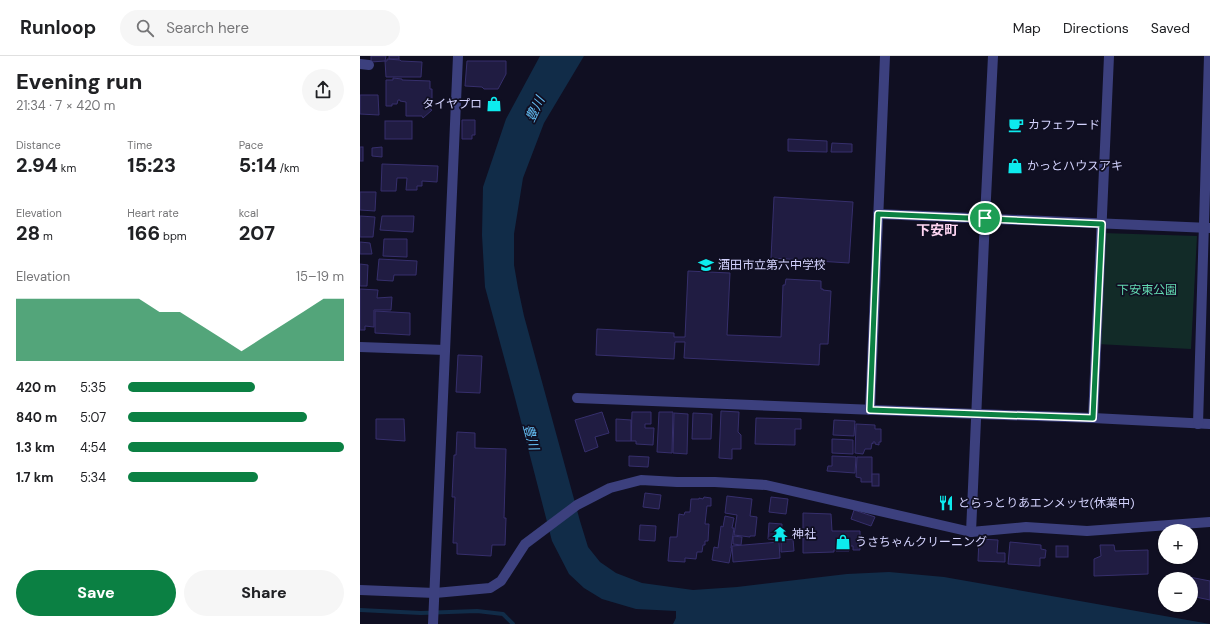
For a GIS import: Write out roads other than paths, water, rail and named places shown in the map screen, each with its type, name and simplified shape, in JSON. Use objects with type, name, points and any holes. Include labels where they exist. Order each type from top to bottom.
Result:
[{"type":"street","points":[[433,624],[458,56]]},
{"type":"street","points":[[870,410],[885,56]]},
{"type":"street","points":[[971,532],[993,56]]},
{"type":"street","points":[[1093,418],[1109,56]]},
{"type":"street","points":[[1198,424],[1207,228],[1209,56]]},
{"type":"street","points":[[878,214],[1207,228]]},
{"type":"street","points":[[360,347],[445,350]]},
{"type":"street","points":[[577,398],[1210,424]]},
{"type":"street","points":[[360,590],[435,593],[490,588],[501,581],[525,544],[577,505],[610,488],[641,480],[766,485],[971,532],[1026,527],[1087,531],[1210,522]]},
{"type":"water","name":"豊川","points":[[540,56],[584,56],[544,123],[523,178],[514,234],[514,265],[524,316],[580,521],[588,547],[600,562],[616,573],[642,583],[693,590],[737,587],[847,574],[889,572],[944,577],[1210,624],[673,624],[676,618],[676,611],[636,609],[602,599],[584,588],[569,574],[552,541],[485,287],[482,235],[483,187],[506,119]]},
{"type":"waterway","points":[[360,610],[421,613],[477,611],[503,614],[513,624]]},
{"type":"place","name":"タイヤプロ","points":[[494,104]]},
{"type":"place","name":"カフェフード","points":[[1016,125]]},
{"type":"place","name":"かっとハウスアキ","points":[[1015,166]]},
{"type":"place","name":"酒田市立第六中学校","points":[[706,265]]},
{"type":"place","name":"とらっとりあエンメッセ(休業中)","points":[[946,503]]},
{"type":"place","name":"神社","points":[[780,534]]},
{"type":"place","name":"うさちゃんクリーニング","points":[[843,542]]},
{"type":"district","name":"下安町","points":[[937,230]]},
{"type":"park label","name":"下安東公園","points":[[1147,290]]}]
